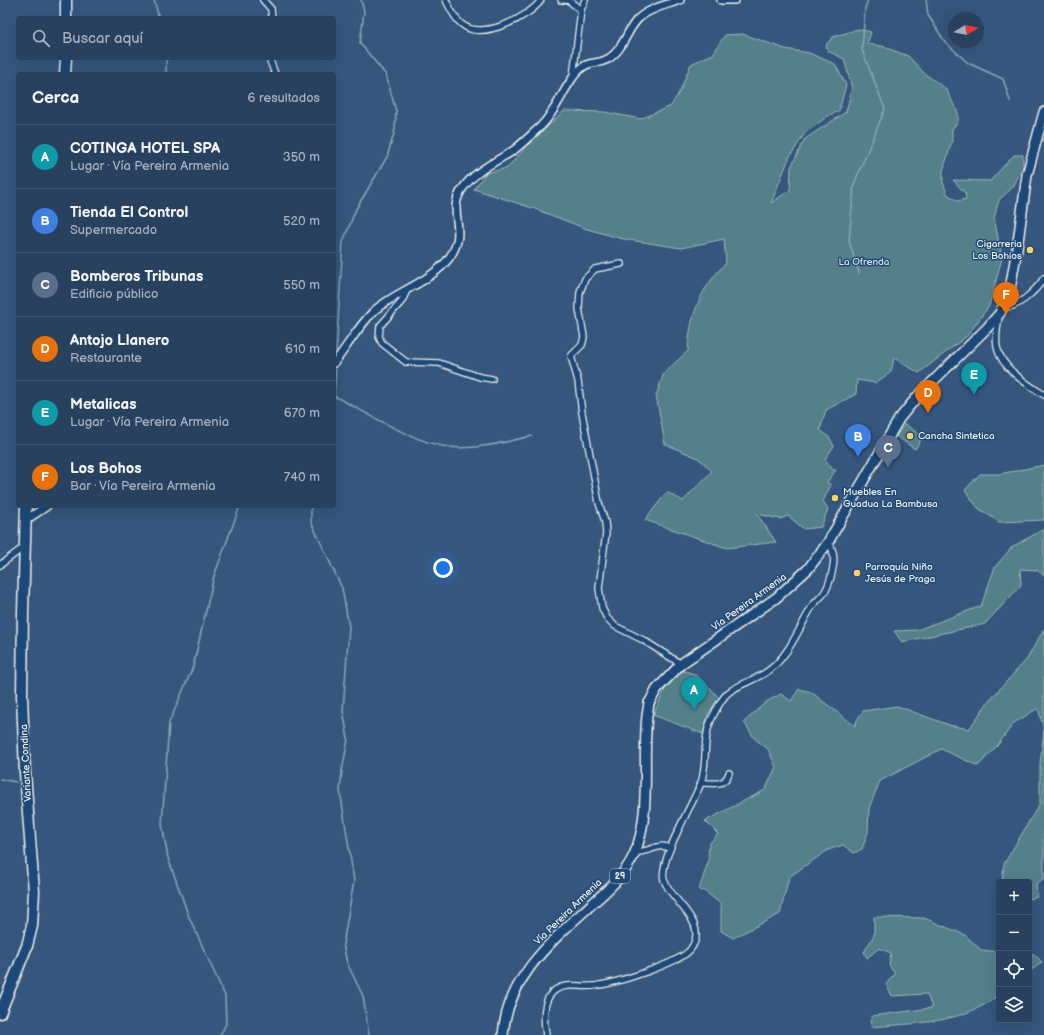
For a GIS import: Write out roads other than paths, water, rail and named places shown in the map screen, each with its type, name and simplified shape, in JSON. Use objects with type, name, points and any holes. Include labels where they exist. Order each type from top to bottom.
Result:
[{"type":"highway","points":[[66,0],[66,16]]},
{"type":"highway","points":[[65,72],[66,60]]},
{"type":"highway","name":"Variante Condina","points":[[0,1013],[27,946],[32,926],[34,892],[25,773],[22,696],[26,508]]},
{"type":"main road","name":"Vía Pereira Armenia","points":[[503,1035],[510,1001],[529,967],[556,937],[616,882],[627,867],[635,852],[642,830],[644,814],[645,735],[648,709],[657,689],[681,664],[786,590],[808,569],[829,542],[899,419],[917,397],[987,328],[1002,310],[1010,288],[1015,265],[1027,175],[1044,112]]},
{"type":"street","points":[[263,0],[271,9],[272,16]]},
{"type":"street","points":[[446,0],[458,20],[465,27],[474,30],[502,26],[522,16],[541,0]]},
{"type":"street","points":[[561,0],[568,0],[581,10]]},
{"type":"street","points":[[573,77],[581,10],[585,0]]},
{"type":"street","points":[[336,360],[351,338],[376,310],[430,277],[445,263],[459,240],[460,230],[455,206],[457,198],[463,188],[478,172],[515,149],[541,125],[555,110],[573,77],[585,64],[607,59],[614,53],[624,42],[636,20],[645,13],[680,0]]},
{"type":"street","points":[[721,0],[735,0]]},
{"type":"street","points":[[270,60],[274,72]]},
{"type":"street","points":[[621,264],[595,268],[585,279],[580,292],[579,308],[584,337],[582,344],[571,356],[578,381],[582,413],[599,502],[605,522],[606,533],[599,588],[600,600],[607,618],[615,626],[643,640],[681,664]]},
{"type":"street","points":[[1044,278],[1028,295],[1012,307],[1002,310],[996,341],[997,348],[1014,375],[1044,395]]},
{"type":"street","points":[[407,290],[402,301],[380,326],[379,337],[382,343],[406,362],[439,363],[480,377],[492,379]]},
{"type":"street","points":[[26,520],[45,508]]},
{"type":"street","points":[[546,1035],[543,1015],[546,1001],[556,990],[565,986],[601,985],[668,965],[686,954],[691,948],[696,938],[695,925],[688,913],[673,896],[664,880],[664,868],[670,849],[701,783],[706,736],[710,722],[725,696],[729,692],[756,679],[774,667],[795,640],[813,605],[826,590],[834,560],[834,554],[829,542]]},
{"type":"street","points":[[0,565],[24,547]]},
{"type":"street","points":[[701,783],[720,783],[727,779],[729,773]]},
{"type":"street","points":[[635,852],[644,852],[661,845],[670,849]]},
{"type":"waterway","points":[[154,0],[158,16]]},
{"type":"waterway","points":[[336,355],[343,242],[356,209],[387,157],[395,130],[396,111],[386,75],[360,43],[364,12],[361,0]]},
{"type":"waterway","points":[[859,273],[849,241],[854,184],[885,109],[862,50],[865,8],[868,0]]},
{"type":"waterway","points":[[926,0],[928,15],[945,42],[968,63],[1003,79],[1010,101]]},
{"type":"waterway","points":[[166,60],[166,72]]},
{"type":"waterway","points":[[336,397],[407,434],[436,445],[459,448],[470,447],[491,445],[532,436]]},
{"type":"waterway","points":[[220,1035],[226,1024],[225,996],[189,917],[168,858],[162,824],[169,723],[193,667],[214,576],[239,508]]},
{"type":"waterway","points":[[311,508],[311,522],[342,588],[349,627],[343,710],[348,739],[340,790],[354,881],[343,944],[347,963],[363,996],[369,1035]]},
{"type":"waterway","points":[[0,779],[16,782]]},
{"type":"place","name":"Cigarreria Los Bohios","points":[[1030,250]]},
{"type":"place","name":"Los Bohos","points":[[1006,315]]},
{"type":"place","name":"Metalicas","points":[[974,395]]},
{"type":"place","name":"Antojo Llanero","points":[[928,413]]},
{"type":"place","name":"Cancha Sintetica","points":[[910,436]]},
{"type":"place","name":"Tienda El Control","points":[[858,457]]},
{"type":"place","name":"Bomberos Tribunas","points":[[888,468]]},
{"type":"place","name":"Muebles En Guadua La Bambusa","points":[[835,498]]},
{"type":"place","name":"Parroquía Niño Jesús de Praga","points":[[857,573]]},
{"type":"place","name":"COTINGA HOTEL SPA","points":[[694,710]]},
{"type":"park label","name":"La Ofrenda","points":[[864,262]]}]
